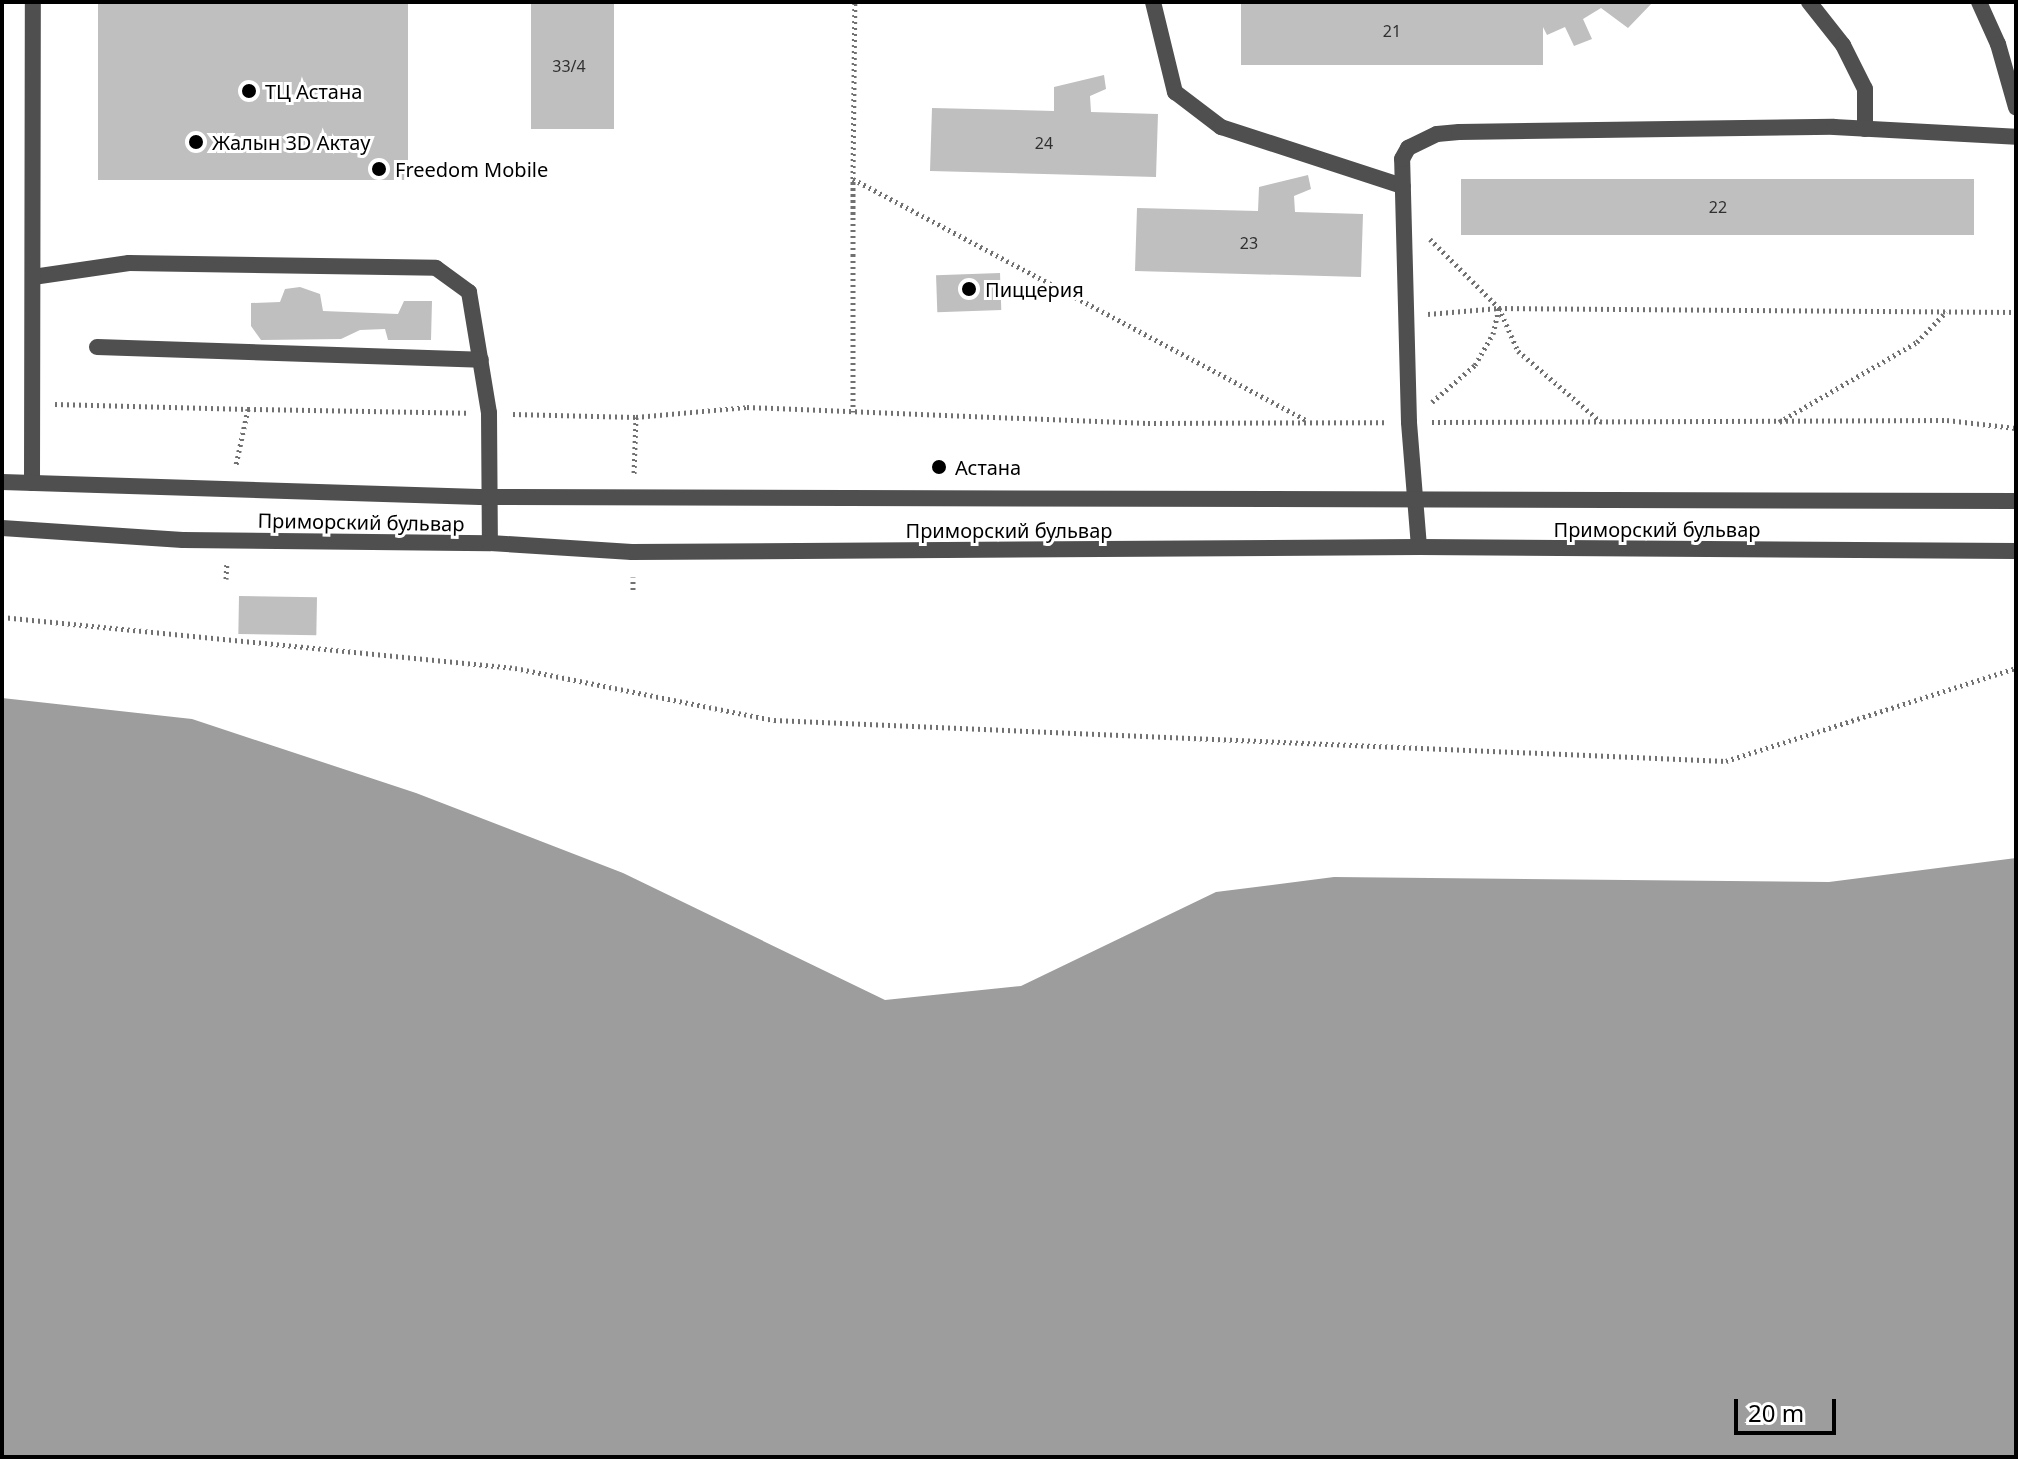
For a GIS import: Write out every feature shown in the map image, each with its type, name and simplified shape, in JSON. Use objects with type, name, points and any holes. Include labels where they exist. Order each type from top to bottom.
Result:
[{"type":"street","points":[[32,483],[33,2]]},
{"type":"street","points":[[1153,2],[1175,92],[1221,127],[1403,186]]},
{"type":"street","points":[[1809,2],[1843,45],[1865,89],[1865,129]]},
{"type":"street","points":[[1979,2],[1998,44],[2016,107]]},
{"type":"street","points":[[1998,44],[2016,65]]},
{"type":"street","points":[[1419,547],[1418,500],[1409,422],[1402,159],[1408,148],[1437,134],[1865,129],[2016,137]]},
{"type":"street","points":[[33,277],[129,263],[436,268],[469,292],[489,413],[490,543]]},
{"type":"street","points":[[97,347],[481,360]]},
{"type":"street","points":[[2,482],[488,497],[2016,501]]},
{"type":"street","name":"Приморский бульвар","points":[[2,528],[228,540],[490,543],[632,552],[1419,547],[2016,551]]},
{"type":"path","points":[[853,412],[855,2]]},
{"type":"path","points":[[853,179],[1310,422]]},
{"type":"path","points":[[1404,213],[1499,308],[1518,351],[1602,423]]},
{"type":"path","points":[[1409,422],[1475,365],[1493,334],[1499,308]]},
{"type":"path","points":[[1407,316],[1499,308],[2016,312]]},
{"type":"path","points":[[1778,423],[1917,342],[1946,312]]},
{"type":"path","points":[[30,403],[248,409],[230,491]]},
{"type":"path","points":[[636,417],[747,407],[1148,423],[1947,420],[2016,428]]},
{"type":"path","points":[[226,579],[228,540]]},
{"type":"path","points":[[2,617],[515,668],[774,720],[1669,760],[1726,761],[2016,668]]},
{"type":"shaded area","points":[[2,698],[192,719],[416,793],[623,873],[885,1000],[1021,986],[1216,892],[1334,877],[1829,882],[2016,858],[2016,1457],[2,1457]]},
{"type":"building","name":"ТЦ Астана","points":[[98,2],[408,2],[408,180],[98,180]]},
{"type":"building","points":[[531,2],[614,2],[614,129],[531,129]]},
{"type":"building","points":[[1241,2],[1653,2],[1628,28],[1601,8],[1583,19],[1592,39],[1574,46],[1565,27],[1547,35],[1543,27],[1543,65],[1241,65]]},
{"type":"building","points":[[1104,75],[1106,89],[1090,96],[1091,112],[1158,114],[1156,177],[930,171],[932,108],[1054,111],[1054,87]]},
{"type":"building","points":[[1308,175],[1311,189],[1294,196],[1295,212],[1363,214],[1361,277],[1135,271],[1137,208],[1258,211],[1259,187]]},
{"type":"building","points":[[1461,179],[1974,179],[1974,235],[1461,235]]},
{"type":"building","points":[[1000,273],[1001,310],[937,312],[936,275]]},
{"type":"building","points":[[300,287],[320,294],[323,311],[398,314],[404,301],[432,301],[431,340],[388,340],[385,329],[360,330],[341,339],[261,340],[251,326],[251,303],[280,302],[285,289]]},
{"type":"building","points":[[239,596],[317,597],[316,635],[238,634]]},
{"type":"place","name":"ТЦ Астана","points":[[249,91]]},
{"type":"place","name":"Жалын 3D Актау","points":[[196,142]]},
{"type":"place","name":"Freedom Mobile","points":[[379,169]]},
{"type":"place","name":"Пиццерия","points":[[969,289]]},
{"type":"place","name":"Астана","points":[[939,467]]}]
